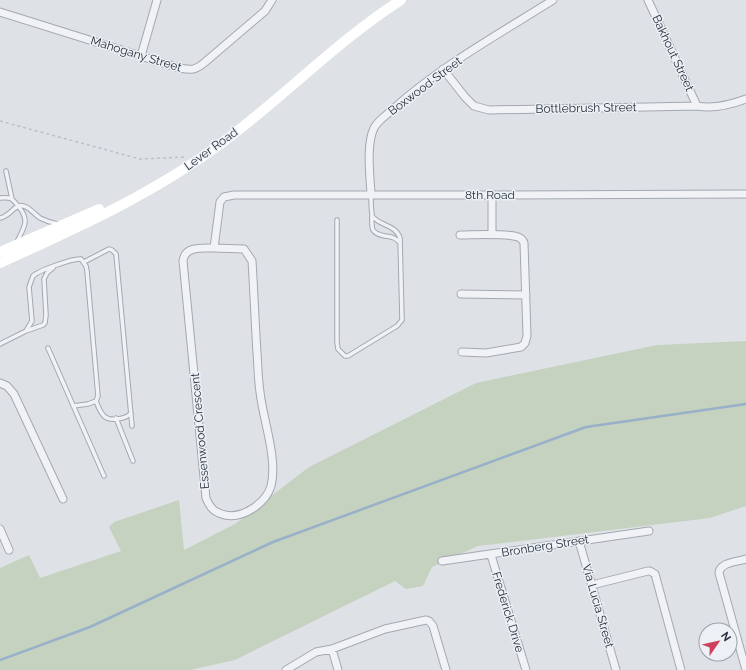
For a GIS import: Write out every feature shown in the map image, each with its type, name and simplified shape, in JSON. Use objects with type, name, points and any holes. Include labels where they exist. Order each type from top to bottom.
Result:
[{"type":"main road","name":"Lever Road","points":[[0,252],[128,197],[197,157],[347,34],[393,0]]},
{"type":"main road","name":"Lever Road","points":[[0,263],[130,200],[203,157],[373,19],[400,0]]},
{"type":"street","points":[[141,56],[157,0]]},
{"type":"street","name":"Mahogany Street","points":[[0,12],[179,68],[194,70],[265,11],[272,0]]},
{"type":"street","name":"Boxwood Street","points":[[371,194],[370,143],[375,126],[379,121],[405,98],[443,69],[554,0]]},
{"type":"street","name":"Bakhout Street","points":[[648,0],[697,106]]},
{"type":"street","name":"Bottlebrush Street","points":[[443,69],[465,97],[474,106],[482,109],[719,106],[736,103],[746,99]]},
{"type":"street","name":"8th Road","points":[[214,248],[221,199],[227,195],[371,194],[492,196],[746,194]]},
{"type":"street","points":[[492,196],[492,235]]},
{"type":"street","points":[[460,235],[518,237],[524,243],[527,336],[523,345],[486,353],[462,352]]},
{"type":"street","name":"Essenwood Crescent","points":[[214,248],[244,249],[252,261],[260,393],[273,466],[268,492],[250,509],[236,516],[222,514],[215,511],[211,508],[206,498],[183,261],[185,253],[189,250],[214,248]]},
{"type":"street","points":[[461,294],[526,295]]},
{"type":"street","points":[[0,383],[8,386],[14,394],[63,499]]},
{"type":"street","points":[[0,529],[9,550]]},
{"type":"street","name":"Bronberg Street","points":[[442,561],[649,531]]},
{"type":"street","name":"Via Lucia Street","points":[[579,541],[616,670]]},
{"type":"street","name":"Frederick Drive","points":[[491,555],[526,670]]},
{"type":"street","points":[[746,559],[723,566],[719,570],[746,670]]},
{"type":"street","points":[[592,585],[648,571],[653,572],[655,574],[681,670]]},
{"type":"street","points":[[286,670],[312,653],[332,649],[385,629],[426,620],[433,626],[446,670]]},
{"type":"street","points":[[332,649],[338,670]]},
{"type":"lane","points":[[6,171],[12,199],[24,214],[25,222],[16,245]]},
{"type":"lane","name":"Boxwood Street","points":[[371,194],[371,226],[376,233],[395,238],[400,243]]},
{"type":"lane","points":[[0,198],[12,199]]},
{"type":"lane","points":[[0,218],[6,216],[18,206],[25,207],[47,221],[62,225]]},
{"type":"lane","points":[[337,220],[337,342],[340,352],[345,356],[354,353],[397,326],[400,323],[402,314],[400,238],[397,231],[392,227],[376,220],[372,216]]},
{"type":"lane","points":[[84,262],[108,250],[112,250],[116,254],[132,412],[132,426]]},
{"type":"lane","points":[[26,331],[32,322],[30,281],[36,273],[73,259],[81,259],[86,266],[89,292],[98,391],[96,401],[101,412],[108,418],[128,416],[132,412]]},
{"type":"lane","points":[[0,344],[45,323],[44,279],[46,273],[54,267]]},
{"type":"lane","points":[[48,348],[104,476]]},
{"type":"lane","points":[[73,406],[88,404],[96,401]]},
{"type":"lane","points":[[116,418],[133,462]]},
{"type":"path","points":[[0,121],[140,159],[197,157]]},
{"type":"green space","points":[[746,341],[746,506],[710,518],[478,546],[432,567],[423,586],[406,589],[395,581],[235,660],[190,670],[0,670],[0,568],[29,555],[40,578],[121,551],[109,527],[114,522],[179,500],[184,550],[235,524],[309,467],[476,383],[657,345]]},
{"type":"waterway","points":[[0,660],[90,627],[273,542],[586,427],[746,404]]}]
